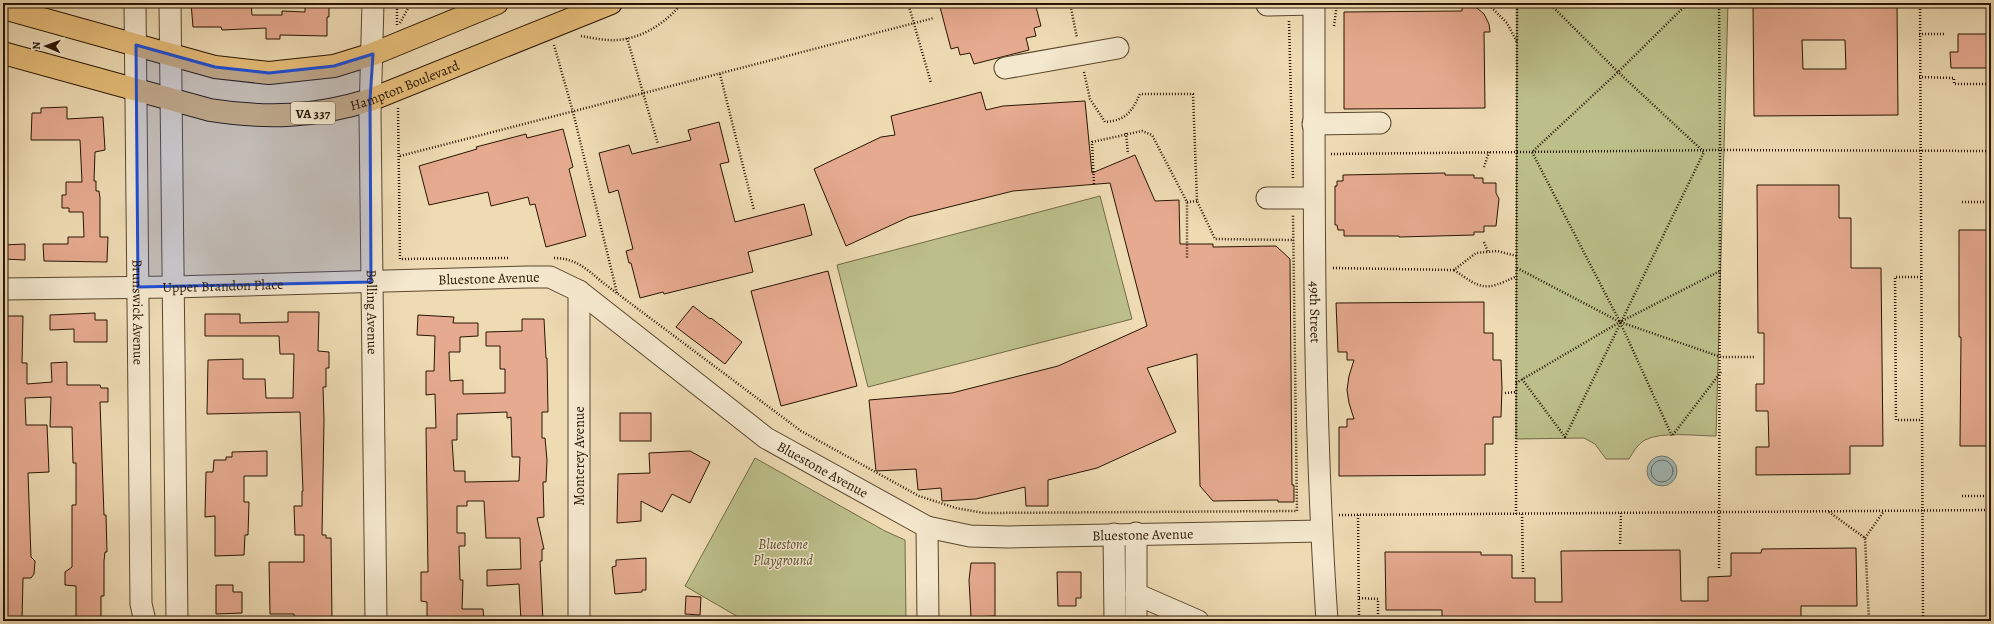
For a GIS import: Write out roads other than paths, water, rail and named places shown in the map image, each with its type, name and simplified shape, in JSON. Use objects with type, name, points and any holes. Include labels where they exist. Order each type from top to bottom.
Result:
[{"type":"main road","points":[[3,8],[215,67],[269,73],[334,66],[373,54],[497,3]]},
{"type":"main road","name":"Hampton Boulevard","points":[[3,52],[210,110],[240,115],[279,117],[341,109],[370,100],[611,3]]},
{"type":"street","name":"Brunswick Avenue","points":[[135,3],[141,604],[145,621]]},
{"type":"street","points":[[170,3],[176,621]]},
{"type":"street","name":"Bolling Avenue","points":[[373,3],[373,54],[370,100],[376,621]]},
{"type":"street","points":[[1267,4],[1314,3]]},
{"type":"street","name":"49th Street","points":[[1314,3],[1314,124],[1303,198],[1314,239],[1316,413],[1321,531],[1327,621]]},
{"type":"street","points":[[1006,68],[1118,48]]},
{"type":"street","points":[[1314,124],[1380,123]]},
{"type":"street","points":[[1267,198],[1303,198]]},
{"type":"street","name":"Bluestone Avenue","points":[[371,282],[487,277],[550,278],[579,291],[766,438],[927,527],[948,533],[970,536],[1009,537],[1136,533],[1321,531]]},
{"type":"street","name":"Upper Brandon Place","points":[[3,289],[173,287],[371,282]]},
{"type":"street","name":"Monterey Avenue","points":[[579,291],[579,621]]},
{"type":"street","points":[[927,527],[928,621]]},
{"type":"street","points":[[1136,533],[1136,621]]},
{"type":"street","points":[[1114,534],[1115,621]]},
{"type":"street","points":[[1136,594],[1198,621]]},
{"type":"water","points":[[1662,456],[1673,460],[1677,471],[1673,482],[1662,486],[1651,482],[1647,471],[1651,460]]},
{"type":"park label","name":"Bluestone Playground","points":[[783,552]]}]
